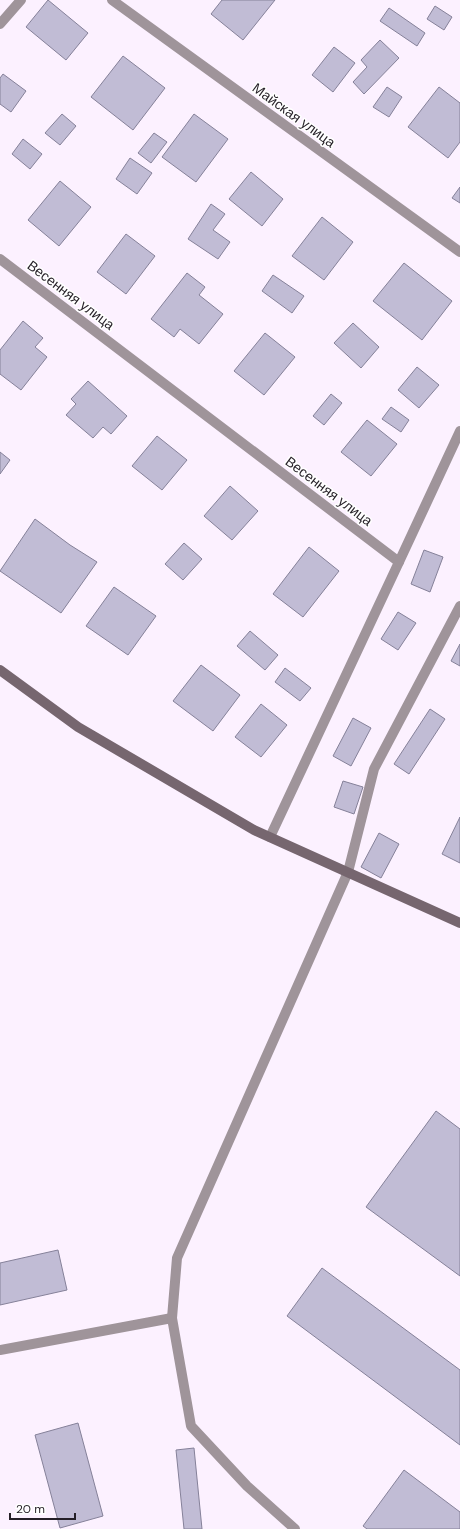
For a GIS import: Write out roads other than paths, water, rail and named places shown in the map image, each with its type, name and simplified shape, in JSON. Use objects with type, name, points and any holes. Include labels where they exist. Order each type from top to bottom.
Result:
[{"type":"street","points":[[0,24],[21,0]]},
{"type":"street","name":"Майская улица","points":[[112,0],[460,252]]},
{"type":"street","name":"Весенняя улица","points":[[0,259],[399,562]]},
{"type":"street","points":[[270,837],[460,431]]},
{"type":"street","points":[[295,1529],[247,1486],[191,1426],[172,1318],[177,1258],[348,872],[374,770],[460,606]]},
{"type":"street","points":[[0,670],[78,727],[254,830],[460,923]]},
{"type":"street","points":[[0,1350],[172,1318]]}]
